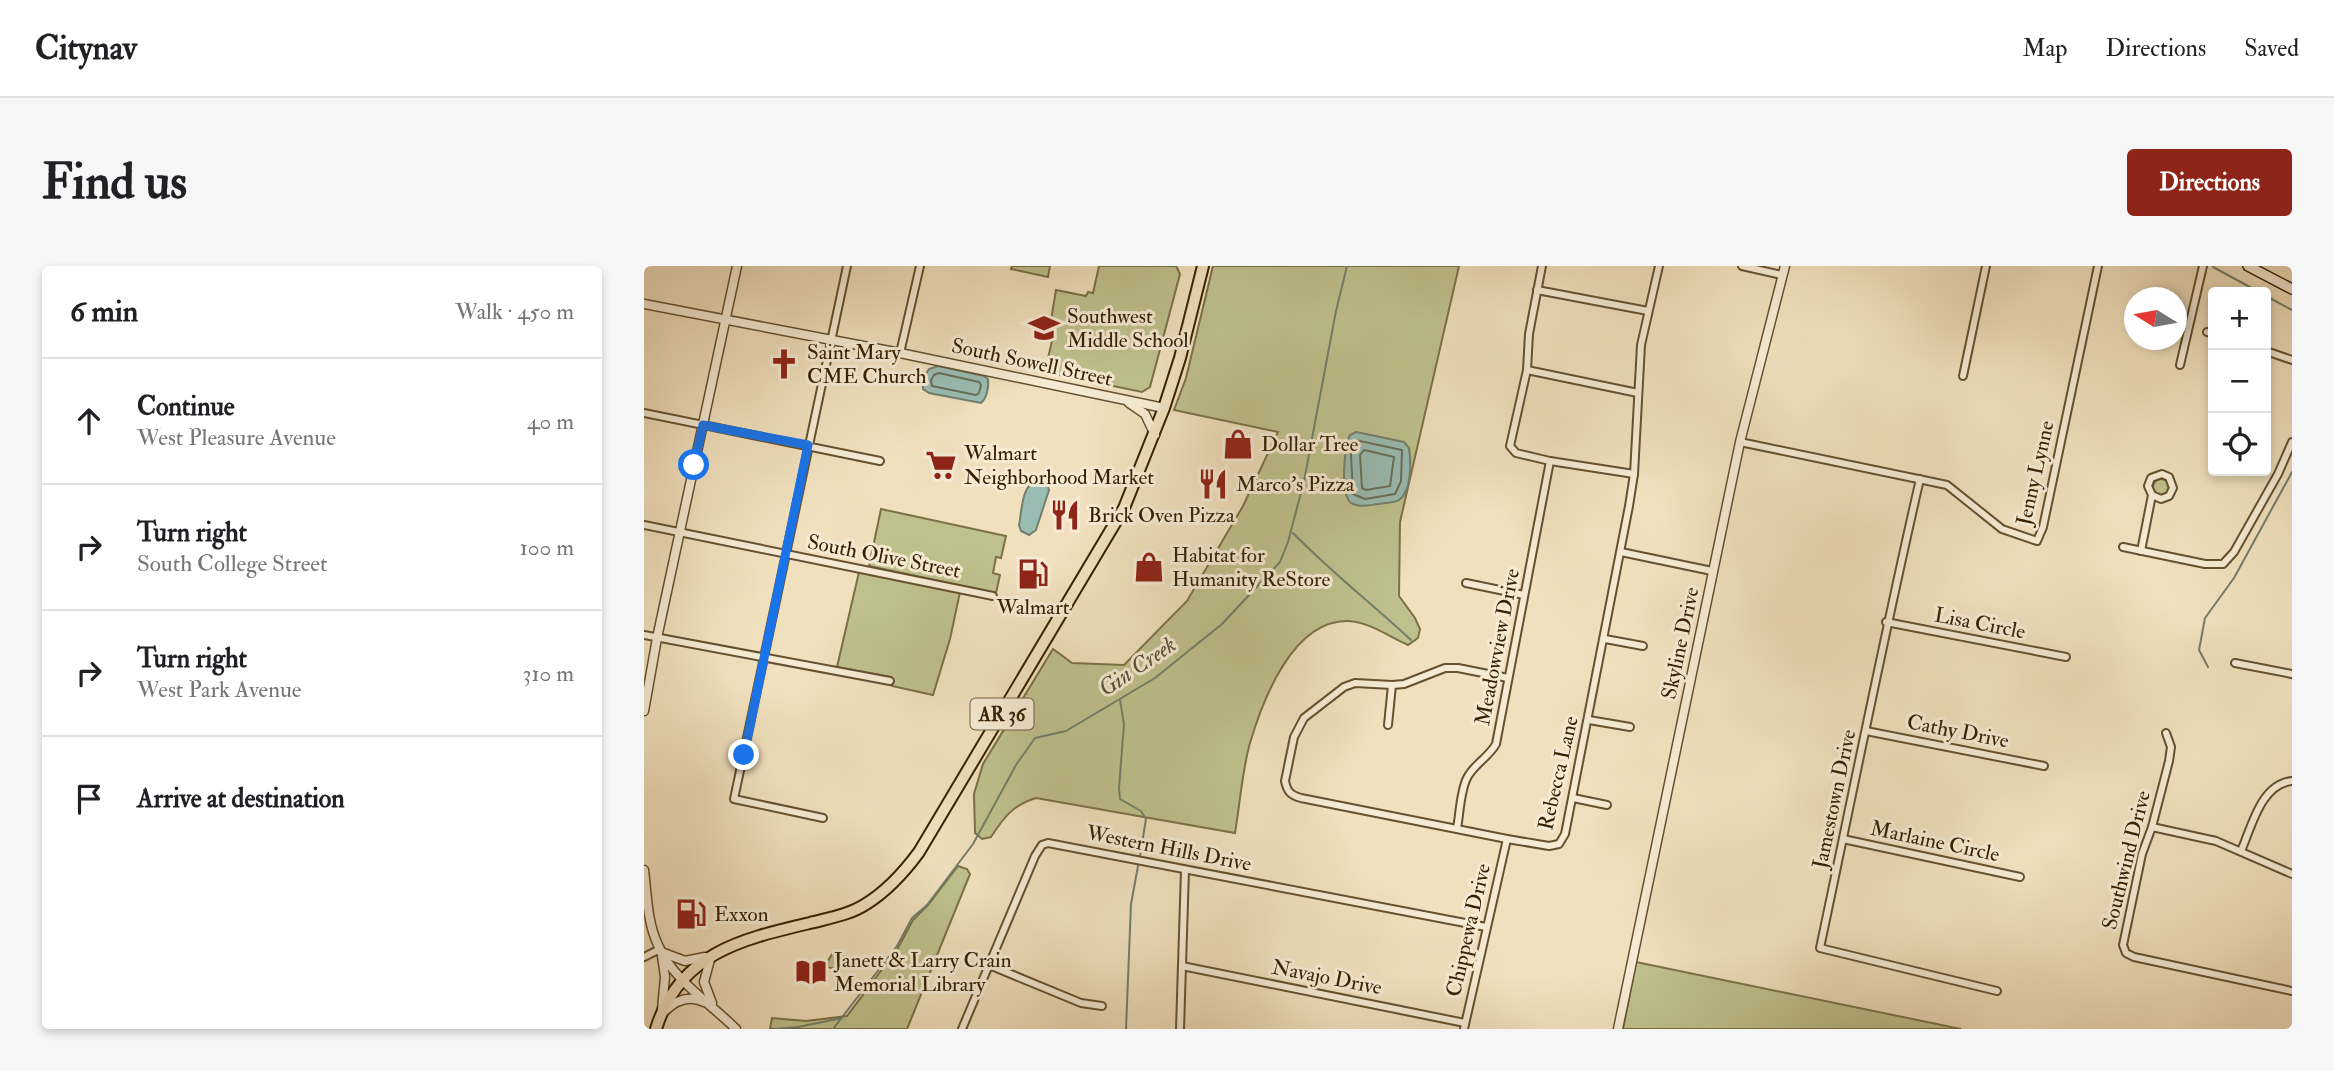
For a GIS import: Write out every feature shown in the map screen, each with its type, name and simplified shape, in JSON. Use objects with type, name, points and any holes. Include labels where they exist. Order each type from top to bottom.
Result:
[{"type":"main road","name":"AR 36","points":[[658,1024],[683,980],[711,955],[750,938],[839,916],[865,905],[902,873],[923,846],[1116,523],[1155,435],[1180,358],[1203,266]]},
{"type":"main road","points":[[2248,266],[2292,289]]},
{"type":"street","points":[[644,711],[657,638],[737,266]]},
{"type":"street","points":[[823,818],[734,799],[847,266]]},
{"type":"street","points":[[901,353],[920,266]]},
{"type":"street","points":[[1542,266],[1529,334],[1527,370],[1510,446],[1516,453],[1550,461],[1634,474]]},
{"type":"street","name":"Rebecca Lane","points":[[1508,678],[1445,668],[1404,684],[1355,683],[1344,687],[1304,718],[1294,737],[1287,788],[1294,796],[1507,839],[1549,846],[1559,844],[1566,834],[1605,639],[1634,474],[1641,345],[1659,266]]},
{"type":"street","points":[[1742,266],[1784,271]]},
{"type":"street","points":[[1963,376],[1986,266]]},
{"type":"street","name":"Jenny Lynne","points":[[1740,442],[1947,485],[2002,529],[2037,541],[2043,527],[2098,266]]},
{"type":"street","points":[[2180,365],[2203,266]]},
{"type":"street","name":"Skyline Drive","points":[[1618,1029],[1740,442],[1784,271]]},
{"type":"street","points":[[1537,290],[1648,311]]},
{"type":"street","name":"South Sowell Street","points":[[644,304],[901,353],[1164,408]]},
{"type":"street","points":[[2271,353],[2292,360]]},
{"type":"street","points":[[1527,370],[1638,393]]},
{"type":"street","points":[[1120,398],[1145,414],[1155,435]]},
{"type":"street","points":[[644,413],[880,461]]},
{"type":"street","points":[[2123,547],[2205,564],[2223,565],[2234,552],[2278,474],[2292,443]]},
{"type":"street","name":"Meadowview Drive","points":[[1457,828],[1466,779],[1474,768],[1490,755],[1496,744],[1550,461]]},
{"type":"street","points":[[2141,551],[2152,495],[2148,486],[2151,478],[2162,474],[2169,477],[2173,488],[2169,496],[2161,499],[2152,495]]},
{"type":"street","name":"Jamestown Drive","points":[[1920,479],[1886,622],[1820,948],[1997,990]]},
{"type":"street","name":"South Olive Street","points":[[644,525],[993,596]]},
{"type":"street","points":[[1620,552],[1712,571]]},
{"type":"street","points":[[1466,583],[1524,596]]},
{"type":"street","name":"Lisa Circle","points":[[1886,622],[2066,657]]},
{"type":"street","points":[[644,635],[890,681]]},
{"type":"street","points":[[1605,639],[1643,646]]},
{"type":"street","points":[[2235,663],[2292,674]]},
{"type":"street","points":[[1388,725],[1392,685]]},
{"type":"street","points":[[1588,720],[1630,727]]},
{"type":"street","name":"Cathy Drive","points":[[1866,731],[2044,766]]},
{"type":"street","name":"Southwind Drive","points":[[2166,733],[2171,747],[2169,761],[2142,854],[2123,945],[2126,953],[2134,957],[2292,990]]},
{"type":"street","points":[[2241,851],[2270,790],[2292,781]]},
{"type":"street","points":[[1573,798],[1607,805]]},
{"type":"street","points":[[2152,827],[2216,841],[2292,874]]},
{"type":"street","name":"Chippewa Drive","points":[[1465,1026],[1507,839]]},
{"type":"street","name":"Marlaine Circle","points":[[1843,839],[2020,877]]},
{"type":"street","name":"Western Hills Drive","points":[[962,1029],[1042,845],[1056,844],[1486,927]]},
{"type":"street","points":[[644,870],[650,918],[660,951],[664,985],[658,1024]]},
{"type":"street","points":[[1180,1029],[1185,870]]},
{"type":"street","points":[[660,951],[683,980],[736,1029]]},
{"type":"street","points":[[644,957],[660,951],[685,961],[711,955],[704,982],[715,1009]]},
{"type":"street","points":[[989,965],[1081,1003],[1102,1006]]},
{"type":"street","name":"Navajo Drive","points":[[1182,966],[1465,1026]]},
{"type":"street","points":[[658,1024],[671,1006],[687,999],[701,1000],[715,1009]]},
{"type":"green space","points":[[1012,266],[1050,266],[1048,277],[1011,269]]},
{"type":"green space","points":[[1099,266],[1176,266],[1180,274],[1150,387],[1142,392],[1045,372],[1053,336],[1051,320],[1056,290],[1086,296],[1088,292],[1093,293]]},
{"type":"green space","points":[[1213,266],[1459,266],[1400,522],[1399,596],[1420,629],[1418,638],[1408,645],[1372,627],[1348,621],[1329,624],[1311,633],[1296,648],[1272,685],[1250,743],[1235,833],[1036,798],[1015,808],[991,837],[982,839],[975,833],[974,794],[983,764],[1053,649],[1072,663],[1124,665],[1187,601],[1243,506],[1278,432],[1174,410],[1186,378]]},
{"type":"green space","points":[[2158,479],[2164,479],[2169,487],[2167,493],[2158,495],[2153,490],[2153,484]]},
{"type":"green space","points":[[881,509],[1006,536],[1001,558],[996,557],[993,573],[1000,575],[996,593],[869,566]]},
{"type":"green space","points":[[859,572],[960,592],[950,639],[933,695],[892,686],[891,677],[837,667]]},
{"type":"green space","points":[[958,866],[967,869],[970,874],[907,1029],[770,1029],[772,1018],[806,1021],[847,1016],[898,948],[913,920]]},
{"type":"green space","points":[[835,950],[844,956],[841,970],[827,967]]},
{"type":"green space","points":[[1636,962],[1961,1029],[1623,1029]]},
{"type":"water","points":[[938,366],[988,379],[983,401],[981,403],[929,393],[923,389],[923,378],[929,369]]},
{"type":"water","points":[[1356,432],[1404,442],[1409,448],[1408,483],[1399,500],[1361,506],[1351,503],[1345,491],[1345,459],[1350,435]]},
{"type":"water","points":[[1036,481],[1047,484],[1049,490],[1036,530],[1029,535],[1021,531],[1019,525],[1027,488]]},
{"type":"waterway","name":"Gin Creek","points":[[833,1029],[897,946],[912,918],[927,905],[973,844],[1016,765],[1035,738],[1066,731],[1155,678],[1222,624],[1280,562],[1304,481],[1347,266]]},
{"type":"waterway","points":[[2213,267],[2250,287]]},
{"type":"waterway","points":[[2271,299],[2292,310]]},
{"type":"waterway","points":[[2208,667],[2199,650],[2205,618],[2234,578],[2292,472]]},
{"type":"waterway","points":[[1293,533],[1411,640]]},
{"type":"waterway","points":[[1120,700],[1124,724],[1120,799],[1141,811],[1146,819],[1140,856]]},
{"type":"waterway","points":[[1126,1029],[1131,904],[1138,866]]},
{"type":"waterway","points":[[775,1029],[842,1018]]},
{"type":"place","name":"Southwest Middle School","points":[[1044,328]]},
{"type":"place","name":"Saint Mary CME Church","points":[[784,364]]},
{"type":"place","name":"Dollar Tree","points":[[1238,444]]},
{"type":"place","name":"Walmart Neighborhood Market","points":[[941,465]]},
{"type":"place","name":"Marco's Pizza","points":[[1213,484]]},
{"type":"place","name":"Brick Oven Pizza","points":[[1065,515]]},
{"type":"place","name":"Habitat for Humanity ReStore","points":[[1149,567]]},
{"type":"place","name":"Walmart","points":[[1033,574]]},
{"type":"place","name":"Exxon","points":[[691,914]]},
{"type":"place","name":"Janett & Larry Crain Memorial Library","points":[[811,972]]},
{"type":"route","points":[[694,465],[703,425],[808,445],[744,755]]}]
